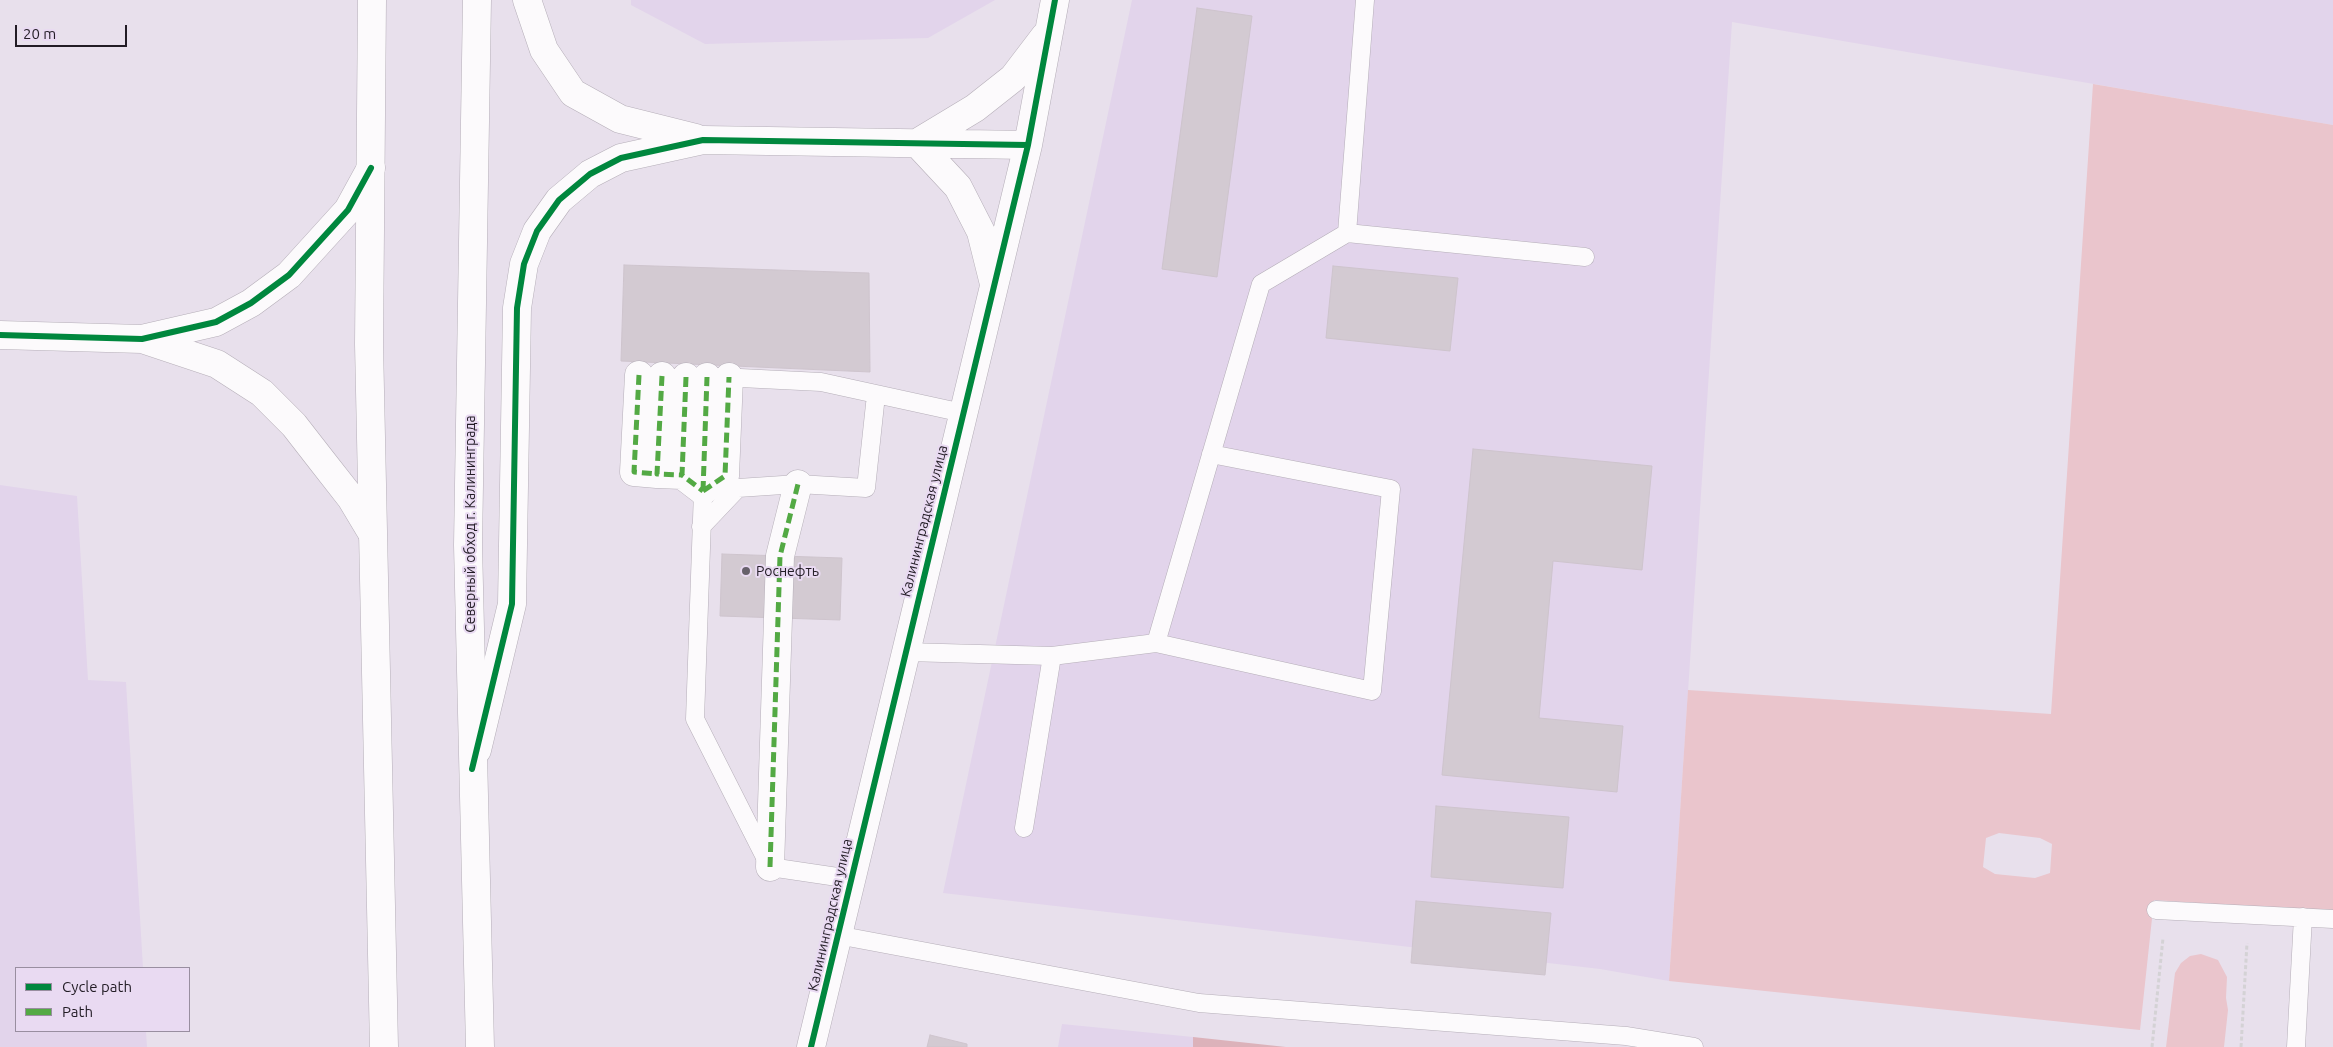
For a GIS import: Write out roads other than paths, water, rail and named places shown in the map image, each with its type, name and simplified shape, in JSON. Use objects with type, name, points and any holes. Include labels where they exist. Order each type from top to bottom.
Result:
[{"type":"main road","points":[[372,0],[369,344],[384,1047]]},
{"type":"main road","name":"Северный обход г. Калининграда","points":[[477,0],[468,544],[480,1047]]},
{"type":"main road","points":[[527,0],[544,50],[573,93],[620,118],[703,140]]},
{"type":"main road","name":"Калининградская улица","points":[[811,1047],[1028,144],[1055,0]]},
{"type":"main road","points":[[917,143],[975,108],[1013,78],[1049,31]]},
{"type":"main road","points":[[472,769],[512,604],[517,308],[524,264],[537,231],[559,200],[590,174],[622,158],[703,140],[1028,144]]},
{"type":"main road","points":[[917,143],[958,187],[980,232],[994,286]]},
{"type":"main road","points":[[0,335],[142,338],[216,322],[251,304],[289,275],[348,210],[371,168]]},
{"type":"main road","points":[[142,338],[217,364],[262,393],[294,425],[351,498],[372,533]]},
{"type":"main road","points":[[681,480],[685,376]]},
{"type":"main road","points":[[685,376],[724,476],[681,480],[634,472],[685,376]]},
{"type":"main road","points":[[770,867],[780,556],[798,484]]},
{"type":"lane","points":[[1347,233],[1365,0]]},
{"type":"lane","points":[[1156,643],[1260,284],[1347,233],[1584,257]]},
{"type":"lane","points":[[685,376],[822,382],[963,413]]},
{"type":"lane","points":[[701,527],[738,488],[798,484],[866,488],[876,395]]},
{"type":"lane","points":[[906,652],[1052,656],[1156,643],[1372,691],[1392,489],[1211,454]]},
{"type":"lane","points":[[681,480],[701,527],[695,719],[770,867],[851,879]]},
{"type":"lane","points":[[1024,828],[1052,656]]},
{"type":"lane","points":[[2156,910],[2333,919]]},
{"type":"lane","points":[[2296,1047],[2303,918]]},
{"type":"lane","points":[[837,935],[1199,1003],[1626,1036],[1694,1047]]},
{"type":"place","name":"Роснефть","points":[[746,571]]}]
